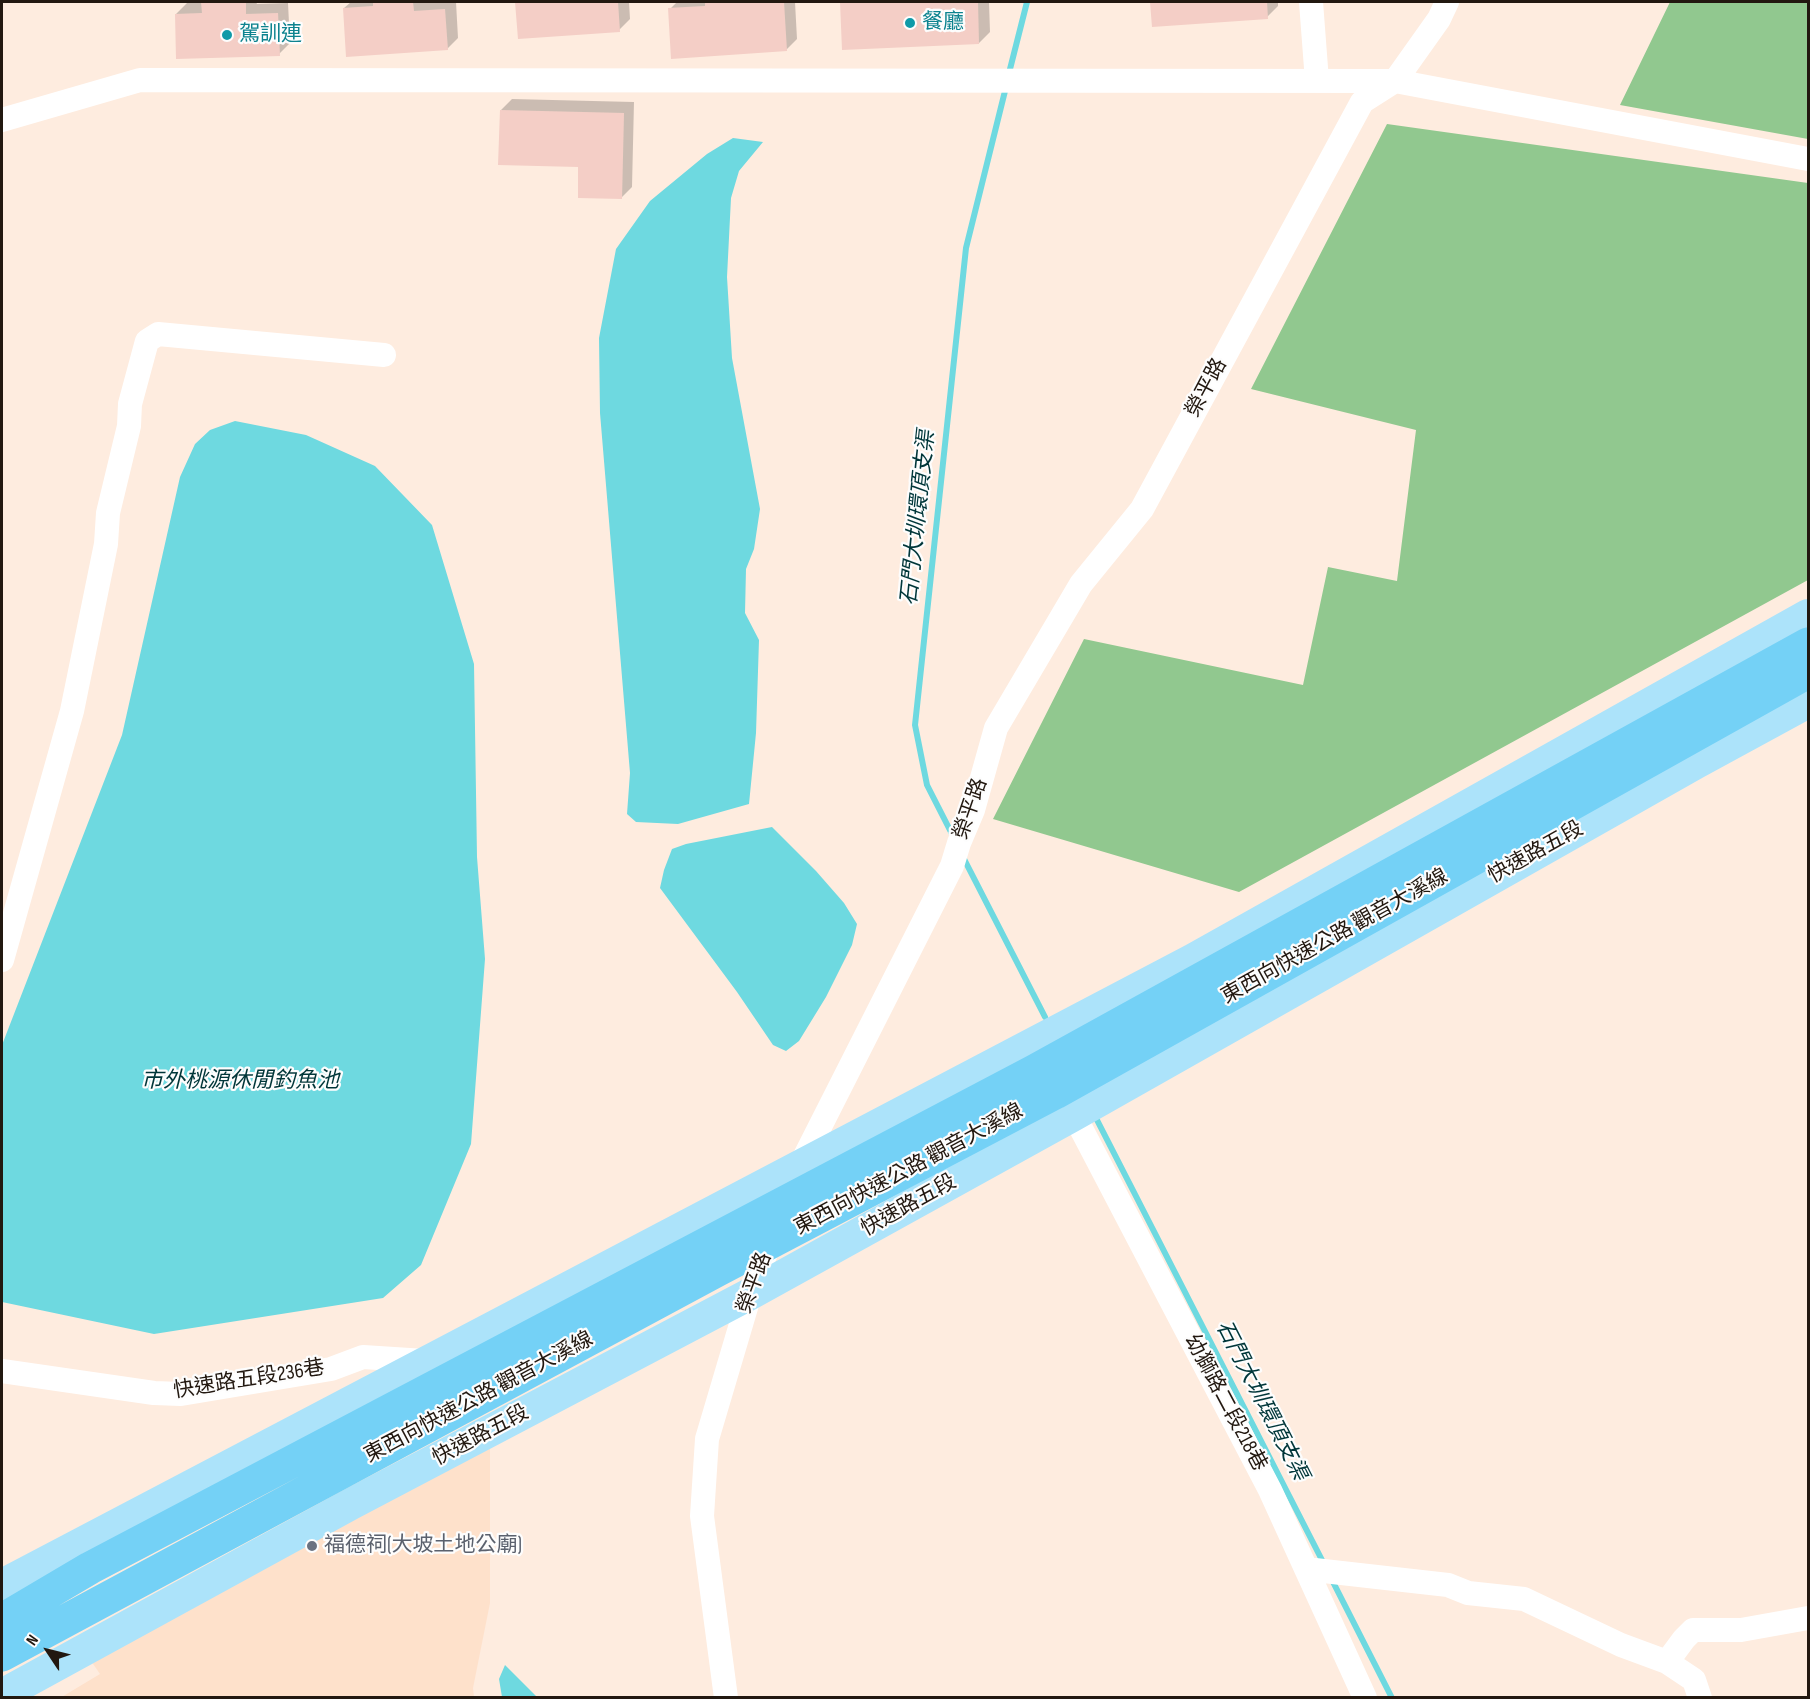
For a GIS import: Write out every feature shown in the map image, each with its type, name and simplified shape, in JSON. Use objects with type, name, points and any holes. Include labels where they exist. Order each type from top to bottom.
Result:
[{"type":"highway","name":"東西向快速公路 觀音大溪線","points":[[2,1620],[90,1568],[812,1173],[1071,1077],[1809,644]]},
{"type":"highway","name":"東西向快速公路 觀音大溪線","points":[[2,1655],[816,1218],[1809,672]]},
{"type":"main road","points":[[2,1585],[425,1361],[812,1173],[1809,615]]},
{"type":"main road","name":"快速路五段","points":[[2,1695],[351,1504],[750,1294],[1071,1077],[1665,780],[1809,702]]},
{"type":"street","points":[[1311,2],[1317,81]]},
{"type":"street","name":"榮平路","points":[[726,1698],[702,1516],[707,1439],[750,1294],[812,1173],[952,866],[973,810],[996,728],[1081,584],[1142,509],[1362,102],[1395,81],[1439,19],[1447,2]]},
{"type":"street","points":[[2,120],[140,80],[1395,81],[1809,159]]},
{"type":"street","points":[[2,960],[72,711],[106,544],[108,513],[129,426],[130,404],[147,341],[158,334],[384,355]]},
{"type":"street","name":"幼獅路二段218巷","points":[[1071,1077],[1270,1490],[1320,1570],[1365,1698]]},
{"type":"street","name":"快速路五段236巷","points":[[2,1371],[154,1393],[181,1394],[331,1369],[363,1357],[425,1361]]},
{"type":"street","points":[[1320,1570],[1448,1585],[1468,1593],[1524,1599],[1621,1645],[1667,1662],[1694,1680],[1700,1698]]},
{"type":"street","points":[[1667,1662],[1693,1630],[1741,1630],[1809,1618]]},
{"type":"shaded area","points":[[490,1437],[490,1603],[473,1688],[474,1697],[60,1698],[100,1674],[89,1658]]},
{"type":"green space","points":[[1670,2],[1808,2],[1808,139],[1620,105]]},
{"type":"green space","points":[[1387,124],[1808,183],[1808,580],[1239,892],[993,819],[1084,639],[1303,685],[1328,567],[1397,581],[1416,430],[1251,389]]},
{"type":"water","points":[[733,138],[763,142],[739,171],[731,198],[727,277],[732,358],[760,509],[754,549],[746,569],[745,613],[759,640],[756,733],[749,804],[678,824],[636,822],[627,814],[630,773],[600,413],[599,338],[616,249],[650,201],[707,154]]},
{"type":"water","name":"市外桃源休閒釣魚池","points":[[235,421],[306,435],[375,466],[432,525],[474,664],[477,857],[485,959],[471,1144],[421,1265],[383,1298],[154,1334],[2,1302],[2,1045],[122,735],[180,477],[195,444],[210,430]]},
{"type":"water","points":[[772,827],[816,871],[844,903],[857,924],[852,945],[826,997],[799,1041],[786,1051],[773,1045],[660,888],[672,849],[686,844]]},
{"type":"water","points":[[505,1665],[537,1697],[502,1697],[499,1679]]},
{"type":"building","name":"駕訓連","points":[[201,2],[246,2],[246,14],[278,13],[280,56],[176,59],[175,14],[202,13]]},
{"type":"building","points":[[373,2],[413,2],[414,11],[445,9],[448,50],[346,57],[343,8],[373,6]]},
{"type":"building","points":[[515,2],[618,2],[620,32],[518,39]]},
{"type":"building","points":[[705,2],[784,2],[787,51],[671,59],[668,8],[705,6]]},
{"type":"building","name":"餐廳","points":[[840,2],[978,2],[979,44],[842,50]]},
{"type":"building","points":[[1150,2],[1267,2],[1268,19],[1152,27]]},
{"type":"building","points":[[500,110],[624,113],[622,199],[578,198],[578,167],[498,165]]},
{"type":"waterway","name":"石門大圳環頂支渠","points":[[1008,77],[1027,2]]},
{"type":"waterway","name":"石門大圳環頂支渠","points":[[954,838],[927,785],[915,725],[966,248],[1006,87]]},
{"type":"waterway","name":"石門大圳環頂支渠","points":[[962,855],[1045,1017]]},
{"type":"waterway","name":"石門大圳環頂支渠","points":[[1097,1120],[1325,1566]]},
{"type":"waterway","name":"石門大圳環頂支渠","points":[[1331,1578],[1392,1698]]},
{"type":"place","name":"餐廳","points":[[910,23]]},
{"type":"place","name":"駕訓連","points":[[227,35]]},
{"type":"place","name":"福德祠(大坡土地公廟)","points":[[312,1546]]}]
